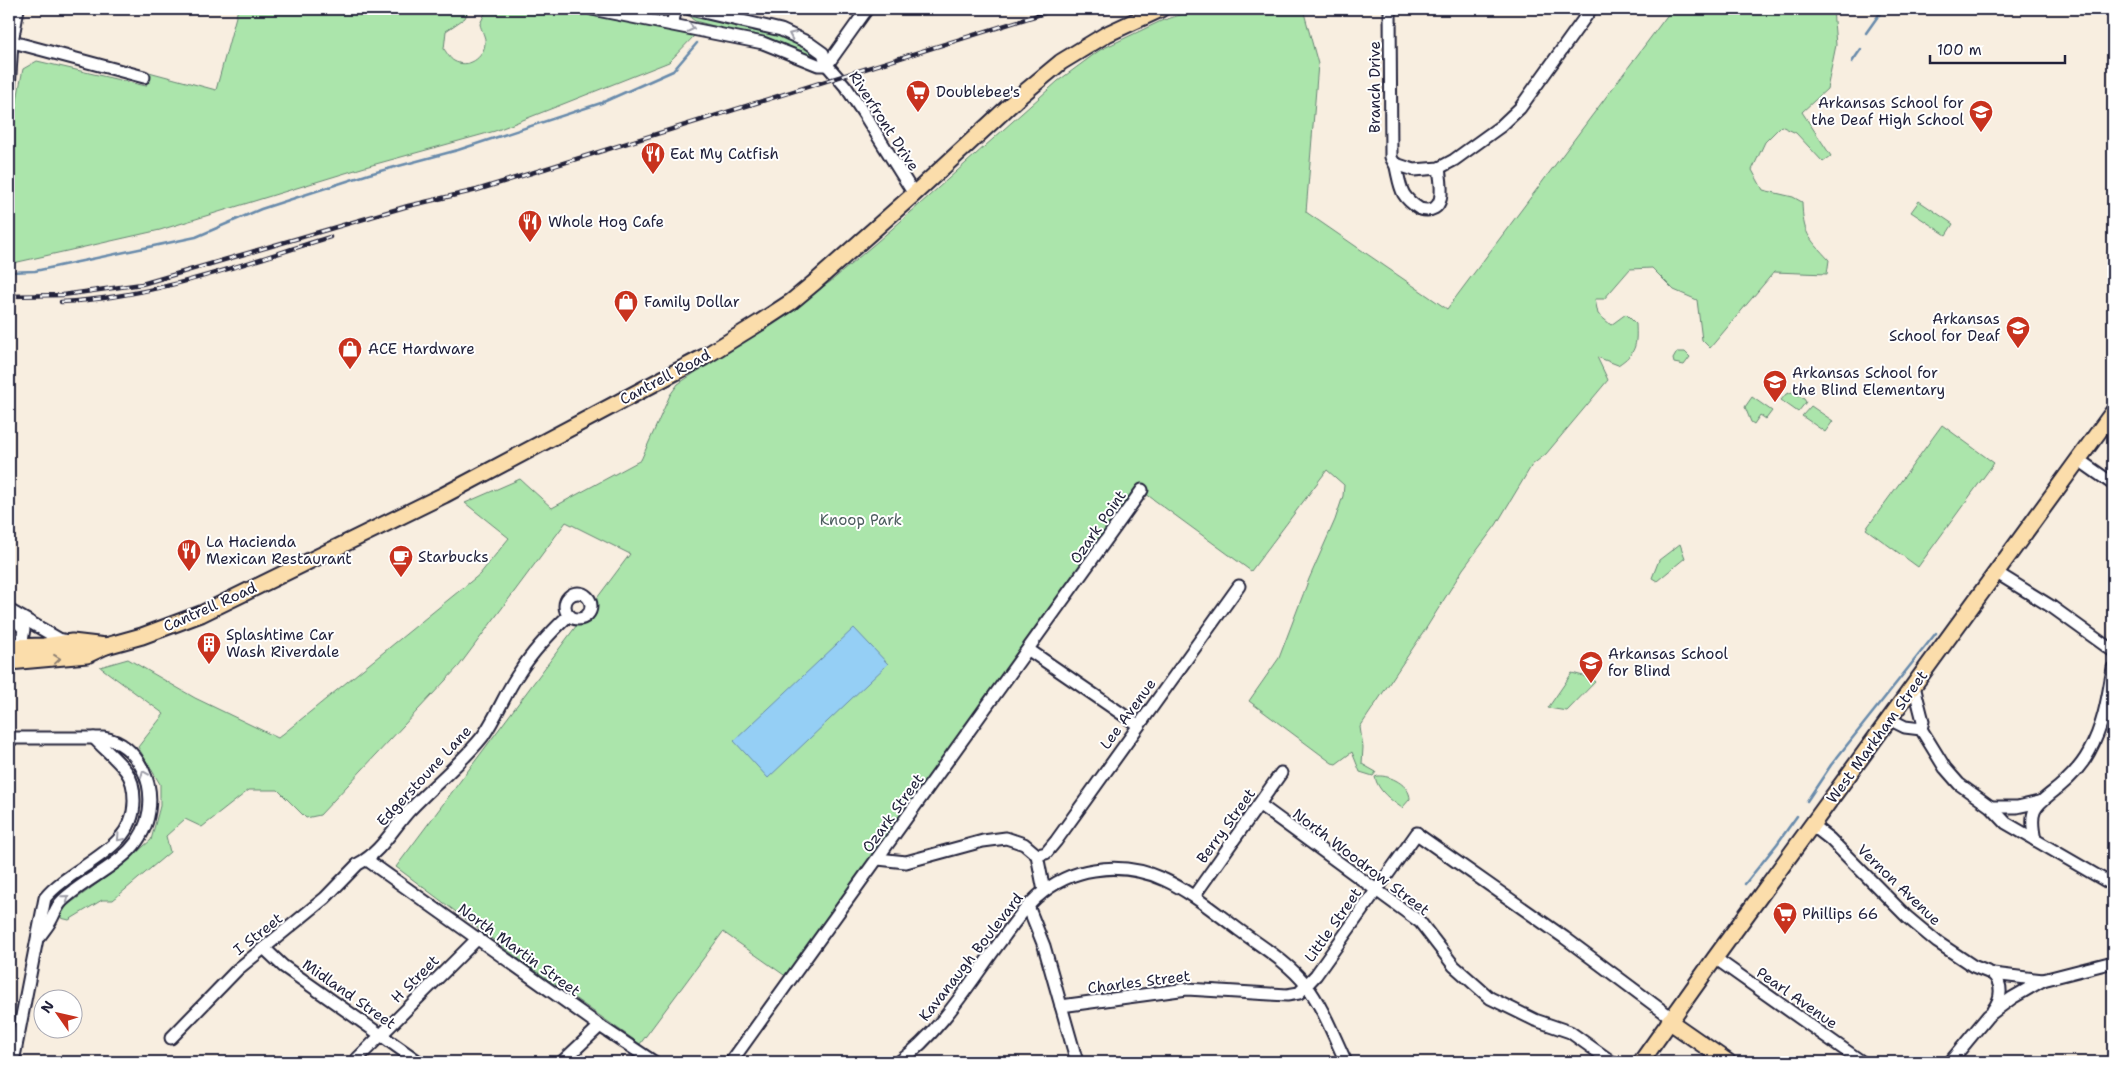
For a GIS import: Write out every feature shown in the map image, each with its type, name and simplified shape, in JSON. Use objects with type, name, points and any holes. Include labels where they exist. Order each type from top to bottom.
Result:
[{"type":"main road","name":"Cantrell Road","points":[[9,662],[87,655],[106,646],[142,636],[202,614],[444,495],[704,356],[791,302],[914,194],[1020,96],[1061,62],[1107,34],[1161,9]]},
{"type":"main road","name":"West Markham Street","points":[[1641,1062],[2113,412]]},
{"type":"main road","name":"Cantrell Road","points":[[15,647],[72,642],[106,646]]},
{"type":"main road","points":[[1671,1019],[1728,1062]]},
{"type":"street","points":[[9,90],[10,42],[18,9]]},
{"type":"street","name":"Riverfront Drive","points":[[592,9],[769,45],[818,65],[827,65]]},
{"type":"street","points":[[672,24],[676,9]]},
{"type":"street","name":"Riverfront Drive","points":[[690,9],[764,25],[790,34],[823,53],[827,65],[846,87],[914,194]]},
{"type":"street","points":[[827,65],[867,9]]},
{"type":"street","name":"Branch Drive","points":[[1390,9],[1389,145],[1392,161],[1396,164],[1398,183],[1402,194],[1414,205],[1424,210],[1437,205],[1441,198],[1442,186],[1439,168]]},
{"type":"street","points":[[1396,164],[1414,170],[1439,168],[1454,160],[1508,120],[1520,108],[1591,9]]},
{"type":"street","points":[[10,42],[144,77]]},
{"type":"street","points":[[2079,460],[2113,484]]},
{"type":"street","name":"Ozark Point","points":[[1078,580],[1142,490]]},
{"type":"street","points":[[1997,572],[2052,607],[2113,651]]},
{"type":"street","name":"Ozark Street","points":[[731,1062],[1078,580]]},
{"type":"street","name":"Lee Avenue","points":[[1037,855],[1046,853],[1056,841],[1239,586]]},
{"type":"street","points":[[9,612],[59,639],[72,642]]},
{"type":"street","points":[[9,612],[24,629],[15,647]]},
{"type":"street","name":"Edgerstoune Lane","points":[[367,860],[416,804],[475,746],[495,717],[528,658],[569,615]]},
{"type":"street","points":[[1029,650],[1138,725]]},
{"type":"street","points":[[1990,807],[2016,807],[2039,802],[2063,783],[2084,760],[2096,740],[2112,692],[2113,668]]},
{"type":"street","points":[[1914,686],[1923,721],[1921,729],[1946,768],[1959,784],[1990,807],[2006,823],[2113,885]]},
{"type":"street","points":[[1890,719],[1905,726],[1921,729]]},
{"type":"street","points":[[9,738],[94,738],[117,742],[126,748],[140,764],[147,780],[150,797],[148,819],[138,841],[130,851],[63,900],[39,937]]},
{"type":"street","points":[[13,1062],[39,937],[41,910],[45,898],[60,882],[116,843],[127,829],[132,816],[134,794],[128,775],[94,738]]},
{"type":"street","name":"Berry Street","points":[[1194,896],[1260,806],[1281,773]]},
{"type":"street","points":[[2035,840],[2032,820],[2039,802]]},
{"type":"street","name":"North Woodrow Street","points":[[1260,806],[1420,922],[1454,966],[1490,998],[1536,1020],[1570,1032],[1612,1062]]},
{"type":"street","name":"Vernon Avenue","points":[[1812,825],[1830,839],[1889,900],[1923,931],[1973,966],[1993,974],[2043,980],[2113,962]]},
{"type":"street","name":"Little Street","points":[[1306,985],[1316,975],[1417,833],[1565,938],[1671,1019]]},
{"type":"street","points":[[878,859],[906,862],[1000,838],[1024,844],[1037,855],[1044,891]]},
{"type":"street","name":"North Martin Street","points":[[367,860],[600,1026],[654,1062]]},
{"type":"street","name":"I Street","points":[[171,1038],[238,969],[325,898],[358,864],[367,860]]},
{"type":"street","name":"Kavanaugh Boulevard","points":[[899,1062],[927,1039],[1028,906],[1044,891],[1060,881],[1080,873],[1122,868],[1157,875],[1194,896],[1276,957],[1306,985],[1320,1008],[1346,1062]]},
{"type":"street","points":[[1028,906],[1044,946],[1077,1062]]},
{"type":"street","name":"H Street","points":[[354,1062],[478,938]]},
{"type":"street","name":"Midland Street","points":[[264,948],[283,966],[419,1062]]},
{"type":"street","name":"Pearl Avenue","points":[[1715,958],[1862,1062]]},
{"type":"street","points":[[1950,1062],[1998,1003],[2000,995],[1999,984],[1993,974]]},
{"type":"street","points":[[1988,1016],[2012,998],[2043,980]]},
{"type":"street","name":"Charles Street","points":[[1061,1006],[1187,989],[1287,995],[1300,993],[1306,985]]},
{"type":"street","points":[[562,1062],[600,1026]]},
{"type":"green space","points":[[238,9],[469,9],[465,18],[446,31],[444,49],[453,60],[465,64],[474,61],[484,48],[485,38],[480,24],[487,9],[569,9],[697,33],[669,62],[495,131],[365,167],[160,230],[9,264],[12,142],[23,69],[37,61],[146,86],[149,72],[216,90]]},
{"type":"green space","name":"Knoop Park","points":[[1199,9],[1303,9],[1318,64],[1306,212],[1447,309],[1672,9],[1833,9],[1836,45],[1827,89],[1802,112],[1831,156],[1823,162],[1796,133],[1781,126],[1765,142],[1752,170],[1763,190],[1793,197],[1802,202],[1805,228],[1811,240],[1829,260],[1827,274],[1774,272],[1710,348],[1702,340],[1697,300],[1674,290],[1652,268],[1630,269],[1604,299],[1595,299],[1598,314],[1611,325],[1626,314],[1636,324],[1636,338],[1632,353],[1618,365],[1597,357],[1608,380],[1546,454],[1532,465],[1496,525],[1463,569],[1360,727],[1363,747],[1362,764],[1376,772],[1373,776],[1360,772],[1352,752],[1336,764],[1332,763],[1249,701],[1279,658],[1309,579],[1335,520],[1343,496],[1344,485],[1327,470],[1251,571],[1142,491],[794,982],[723,932],[640,1044],[523,962],[396,867],[630,554],[566,522],[459,666],[320,815],[306,818],[278,790],[249,790],[202,827],[185,819],[166,836],[170,852],[113,900],[102,900],[69,920],[61,918],[61,910],[116,870],[151,840],[160,806],[160,784],[138,747],[164,714],[100,667],[128,659],[195,698],[278,738],[480,574],[509,538],[465,503],[520,479],[552,508],[641,460],[670,395],[678,384],[830,282],[1058,81],[1100,50],[1161,21]]},
{"type":"green space","points":[[692,15],[775,34],[805,47],[816,55],[800,53],[778,43],[695,21],[691,18]]},
{"type":"green space","points":[[1919,201],[1953,224],[1946,235],[1911,212]]},
{"type":"green space","points":[[1677,352],[1685,352],[1690,357],[1684,365],[1674,363],[1673,359]]},
{"type":"green space","points":[[1793,392],[1806,402],[1798,412],[1781,400],[1786,394]]},
{"type":"green space","points":[[1752,397],[1772,411],[1766,419],[1760,415],[1754,424],[1751,422],[1745,407]]},
{"type":"green space","points":[[1811,406],[1833,421],[1825,432],[1802,416]]},
{"type":"green space","points":[[1942,425],[1994,463],[1918,567],[1866,529]]},
{"type":"green space","points":[[1680,544],[1685,558],[1657,581],[1652,578],[1659,560]]},
{"type":"green space","points":[[1572,673],[1591,678],[1595,682],[1567,711],[1548,708]]},
{"type":"green space","points":[[1375,777],[1393,779],[1407,789],[1410,799],[1402,808],[1379,787]]},
{"type":"water","points":[[854,628],[888,664],[768,778],[734,741]]},
{"type":"waterway","points":[[846,9],[853,10]]},
{"type":"waterway","points":[[1866,33],[1883,9]]},
{"type":"waterway","points":[[9,272],[35,271],[196,237],[261,209],[369,174],[458,150],[601,103],[673,71],[697,43]]},
{"type":"waterway","points":[[1852,62],[1861,49]]},
{"type":"waterway","points":[[1807,801],[1831,765],[1936,633]]},
{"type":"waterway","points":[[1745,884],[1797,816]]},
{"type":"railway","points":[[9,296],[63,295],[142,284],[408,206],[477,190],[1057,9]]},
{"type":"railway","points":[[61,302],[95,299],[163,287],[330,237]]},
{"type":"place","name":"Doublebee's","points":[[918,113]]},
{"type":"place","name":"Arkansas School for the Deaf High School","points":[[1981,133]]},
{"type":"place","name":"Eat My Catfish","points":[[653,175]]},
{"type":"place","name":"Whole Hog Cafe","points":[[530,243]]},
{"type":"place","name":"Family Dollar","points":[[626,323]]},
{"type":"place","name":"Arkansas School for Deaf","points":[[2018,349]]},
{"type":"place","name":"ACE Hardware","points":[[350,370]]},
{"type":"place","name":"Arkansas School for the Blind Elementary","points":[[1775,403]]},
{"type":"place","name":"La Hacienda Mexican Restaurant","points":[[189,572]]},
{"type":"place","name":"Starbucks","points":[[401,578]]},
{"type":"place","name":"Splashtime Car Wash Riverdale","points":[[209,665]]},
{"type":"place","name":"Arkansas School for Blind","points":[[1591,684]]},
{"type":"place","name":"Phillips 66","points":[[1785,935]]}]
